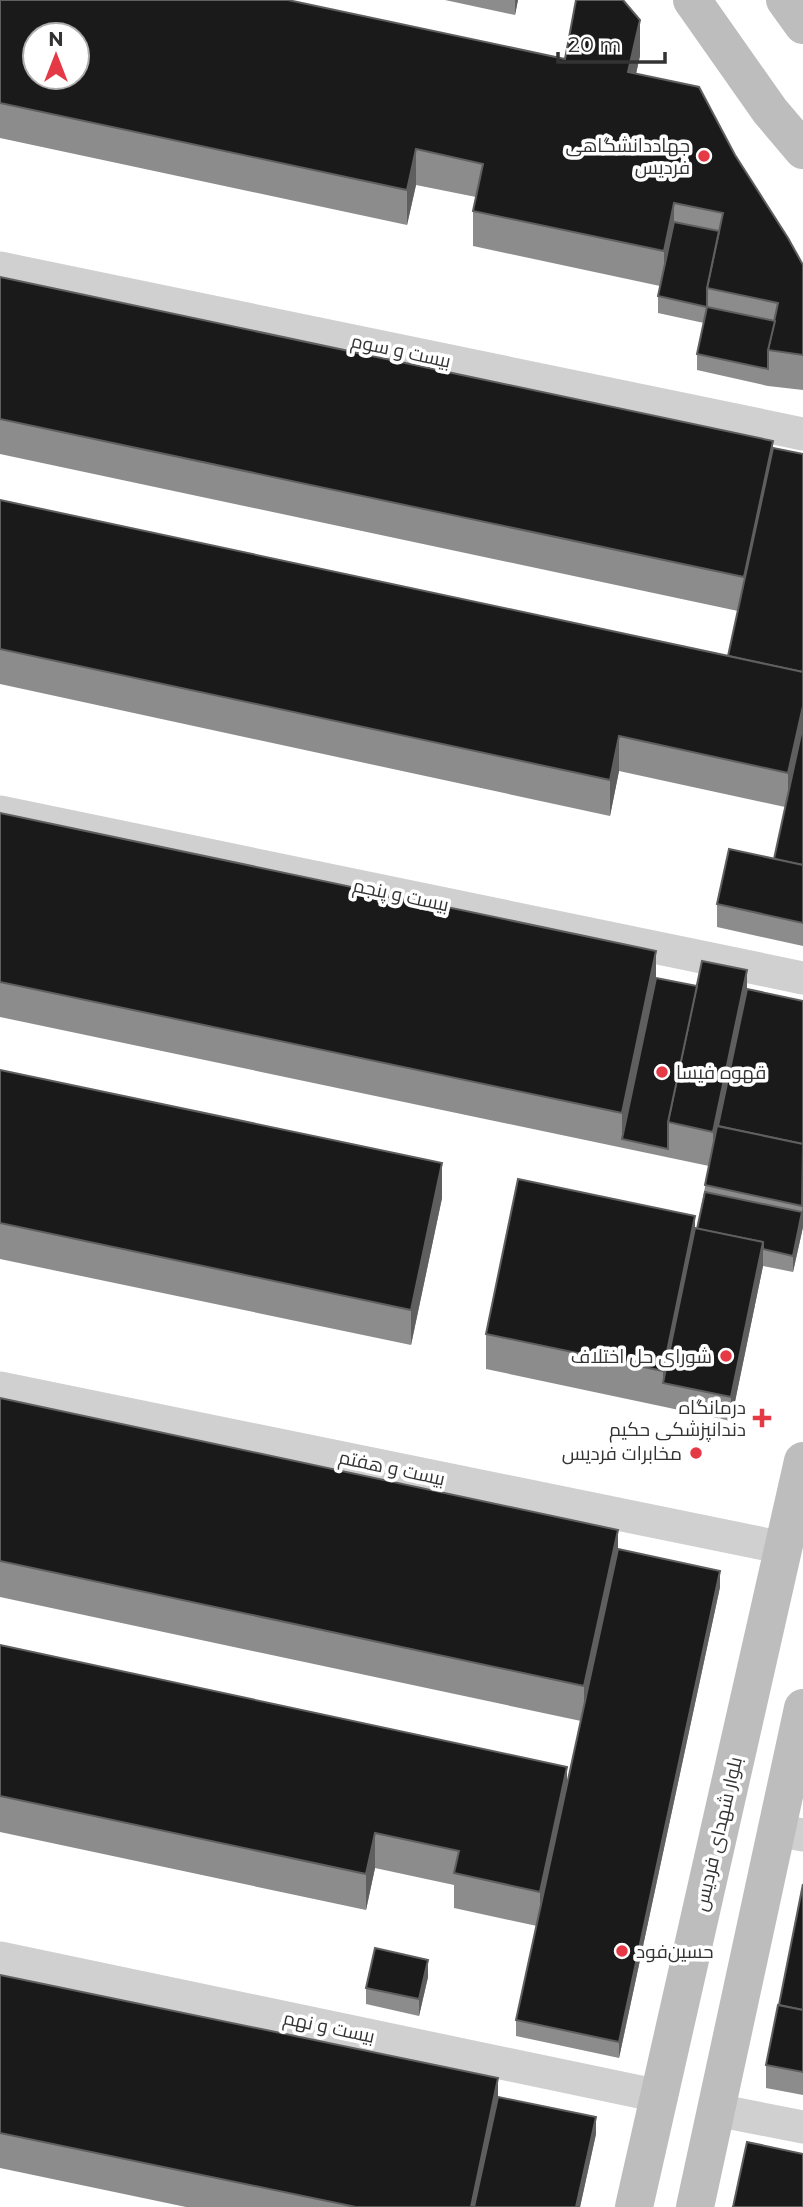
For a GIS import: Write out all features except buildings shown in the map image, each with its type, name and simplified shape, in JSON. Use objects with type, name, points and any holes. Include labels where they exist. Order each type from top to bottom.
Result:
[{"type":"main road","points":[[692,0],[786,113],[803,150]]},
{"type":"main road","points":[[785,0],[803,25]]},
{"type":"main road","name":"بلوار شهدای فردیس","points":[[634,2207],[803,1461]]},
{"type":"main road","points":[[695,2207],[716,2110],[790,1833],[803,1708]]},
{"type":"street","name":"بیست و سوم","points":[[0,268],[803,434]]},
{"type":"street","name":"بیست و پنجم","points":[[0,812],[803,978]]},
{"type":"street","name":"بیست و هفتم","points":[[0,1388],[784,1548]]},
{"type":"street","name":"بیست و نهم","points":[[0,1958],[659,2096]]},
{"type":"street","points":[[716,2110],[803,2127]]},
{"type":"place","name":"جهاددانشگاهی فردیس","points":[[704,156]]},
{"type":"place","name":"قهوه فیسا","points":[[662,1072]]},
{"type":"place","name":"شورای حل اختلاف","points":[[726,1356]]},
{"type":"place","name":"درمانگاه دندانپزشکی حکیم","points":[[762,1418]]},
{"type":"place","name":"مخابرات فردیس","points":[[696,1453]]},
{"type":"place","name":"حسین‌فود","points":[[622,1951]]}]
